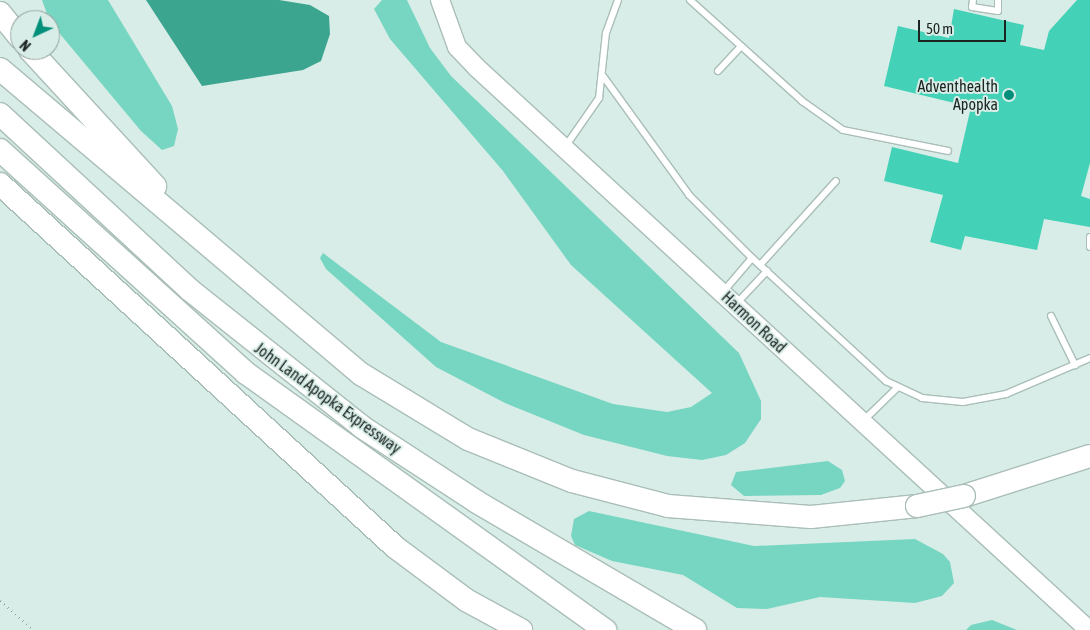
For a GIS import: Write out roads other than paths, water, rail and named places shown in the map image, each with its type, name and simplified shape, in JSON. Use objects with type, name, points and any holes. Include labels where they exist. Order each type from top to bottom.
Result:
[{"type":"highway","points":[[0,13],[10,26]]},
{"type":"highway","points":[[39,60],[217,252]]},
{"type":"highway","points":[[0,69],[217,252],[397,399],[468,439],[555,475],[640,500],[733,514],[811,517],[917,506],[964,496],[1090,456]]},
{"type":"highway","name":"John Land Apopka Expressway","points":[[0,114],[190,290],[362,427],[477,502],[695,630]]},
{"type":"highway","name":"John Land Apopka Expressway","points":[[0,150],[246,373],[605,630]]},
{"type":"highway","points":[[0,184],[395,547],[466,600],[521,630]]},
{"type":"street","name":"Harmon Road","points":[[440,0],[457,47],[564,148],[1089,630]]},
{"type":"lane","points":[[564,148],[596,104],[603,76],[606,33],[618,0]]},
{"type":"lane","points":[[690,0],[741,46],[843,130],[948,151]]},
{"type":"lane","points":[[973,0],[972,7],[998,11],[998,0]]},
{"type":"lane","points":[[718,71],[741,46]]},
{"type":"lane","points":[[603,76],[689,195],[751,257],[898,387],[922,398],[963,402],[1006,394],[1090,358]]},
{"type":"lane","points":[[760,265],[836,181]]},
{"type":"lane","points":[[1090,237],[1090,247]]},
{"type":"lane","points":[[729,299],[751,257]]},
{"type":"lane","points":[[729,299],[767,271]]},
{"type":"lane","points":[[1051,316],[1075,365]]},
{"type":"lane","points":[[862,422],[898,387]]},
{"type":"place","name":"Adventhealth Apopka","points":[[1009,95]]}]
